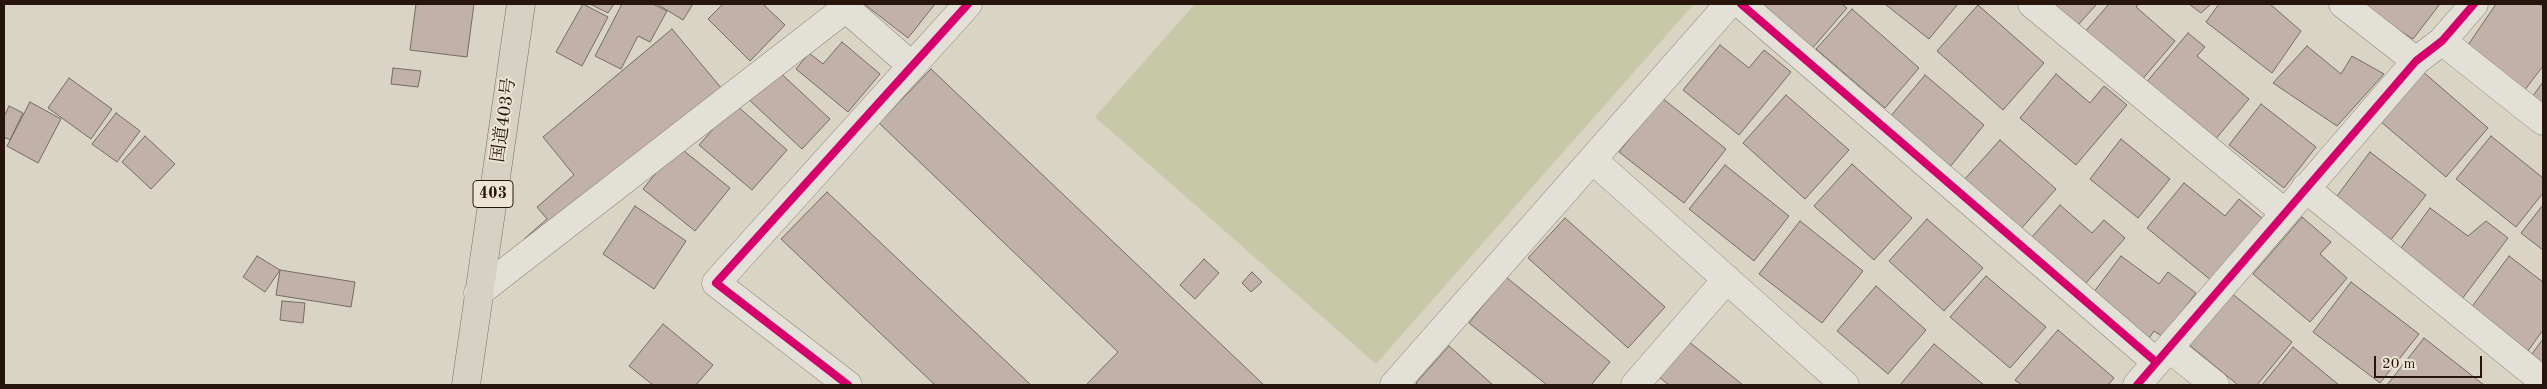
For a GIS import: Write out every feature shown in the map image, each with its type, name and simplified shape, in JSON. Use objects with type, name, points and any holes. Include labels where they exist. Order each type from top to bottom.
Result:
[{"type":"highway","name":"国道403号","points":[[466,385],[521,4]]},
{"type":"street","points":[[848,385],[716,283],[968,4]]},
{"type":"street","points":[[1394,385],[1729,4]]},
{"type":"street","points":[[1741,4],[2162,355],[2215,385]]},
{"type":"street","points":[[2032,4],[2285,213]]},
{"type":"street","points":[[2343,4],[2416,62]]},
{"type":"street","points":[[2137,385],[2305,188],[2416,62],[2442,41],[2474,4]]},
{"type":"street","points":[[478,293],[844,6],[912,66]]},
{"type":"street","points":[[2442,41],[2543,121]]},
{"type":"street","points":[[1593,160],[1845,385]]},
{"type":"street","points":[[2305,188],[2543,381]]},
{"type":"street","points":[[1635,385],[1727,279]]},
{"type":"green space","points":[[1195,4],[1694,4],[1376,364],[1095,117]]},
{"type":"building","points":[[416,4],[474,4],[467,57],[410,50]]},
{"type":"building","points":[[583,4],[608,17],[582,66],[556,52]]},
{"type":"building","points":[[590,4],[614,4],[608,13]]},
{"type":"building","points":[[622,4],[653,4],[667,11],[650,42],[638,36],[621,69],[595,56]]},
{"type":"building","points":[[657,4],[693,4],[683,20]]},
{"type":"building","points":[[723,4],[763,4],[785,25],[750,61],[708,19]]},
{"type":"building","points":[[864,4],[935,4],[908,38]]},
{"type":"building","points":[[1757,4],[1842,4],[1847,8],[1811,50]]},
{"type":"building","points":[[1885,4],[1958,4],[1929,39]]},
{"type":"building","points":[[2053,4],[2097,4],[2077,26]]},
{"type":"building","points":[[2109,4],[2139,4],[2136,7],[2175,41],[2140,82],[2083,34]]},
{"type":"building","points":[[2189,4],[2211,4],[2201,13]]},
{"type":"building","points":[[2219,4],[2270,4],[2301,31],[2272,73],[2206,22]]},
{"type":"building","points":[[2358,4],[2440,4],[2413,39]]},
{"type":"building","points":[[2496,4],[2539,4],[2543,7],[2543,66],[2524,91],[2468,45]]},
{"type":"building","points":[[1978,5],[2044,63],[2003,110],[1937,51]]},
{"type":"building","points":[[1852,9],[1919,68],[1885,108],[1816,49]]},
{"type":"building","points":[[672,29],[722,89],[532,248],[524,239],[547,219],[537,207],[574,175],[543,137]]},
{"type":"building","points":[[2188,33],[2205,47],[2197,56],[2249,99],[2214,141],[2145,84]]},
{"type":"building","points":[[842,42],[880,74],[848,112],[796,69],[809,53],[823,64]]},
{"type":"building","points":[[1720,45],[1749,68],[1764,50],[1791,72],[1739,135],[1683,90]]},
{"type":"building","points":[[2307,46],[2341,74],[2352,56],[2384,74],[2337,126],[2273,83]]},
{"type":"building","points":[[774,67],[830,119],[802,149],[746,97]]},
{"type":"building","points":[[393,68],[421,71],[418,87],[391,84]]},
{"type":"building","points":[[931,69],[1264,385],[1086,385],[1118,352],[879,123]]},
{"type":"building","points":[[2422,71],[2488,128],[2446,177],[2380,121]]},
{"type":"building","points":[[2056,74],[2090,103],[2104,86],[2127,105],[2076,165],[2020,118]]},
{"type":"building","points":[[1925,75],[1984,125],[1950,167],[1890,117]]},
{"type":"building","points":[[69,78],[112,109],[91,139],[48,108]]},
{"type":"building","points":[[2543,82],[2543,106],[2532,97]]},
{"type":"building","points":[[1786,95],[1849,150],[1805,199],[1743,143]]},
{"type":"building","points":[[1662,98],[1726,149],[1684,203],[1619,152]]},
{"type":"building","points":[[30,102],[61,119],[38,163],[7,146]]},
{"type":"building","points":[[735,104],[787,150],[752,190],[699,145]]},
{"type":"building","points":[[2261,104],[2316,147],[2284,188],[2229,145]]},
{"type":"building","points":[[9,106],[23,113],[10,140],[4,137],[4,117]]},
{"type":"building","points":[[116,113],[140,131],[117,162],[92,144]]},
{"type":"building","points":[[145,136],[175,164],[151,189],[122,162]]},
{"type":"building","points":[[2491,136],[2543,178],[2543,193],[2516,227],[2456,179]]},
{"type":"building","points":[[2121,139],[2170,179],[2138,218],[2090,179]]},
{"type":"building","points":[[2000,140],[2056,189],[2020,230],[1963,181]]},
{"type":"building","points":[[678,146],[730,188],[695,231],[643,189]]},
{"type":"building","points":[[2370,152],[2426,195],[2390,241],[2334,200]]},
{"type":"building","points":[[1852,164],[1912,218],[1874,260],[1814,206]]},
{"type":"building","points":[[1725,165],[1789,216],[1754,261],[1689,209]]},
{"type":"building","points":[[2184,183],[2225,216],[2239,199],[2263,219],[2212,281],[2147,228]]},
{"type":"building","points":[[827,192],[1031,385],[935,385],[781,239]]},
{"type":"building","points":[[2060,205],[2092,233],[2104,220],[2125,238],[2086,283],[2032,237]]},
{"type":"building","points":[[2543,205],[2543,250],[2521,233]]},
{"type":"building","points":[[635,206],[686,241],[654,289],[603,254]]},
{"type":"building","points":[[2430,208],[2468,236],[2486,221],[2508,238],[2462,299],[2398,252]]},
{"type":"building","points":[[2302,217],[2331,242],[2320,254],[2347,278],[2310,322],[2253,274]]},
{"type":"building","points":[[1565,218],[1665,307],[1628,348],[1528,258]]},
{"type":"building","points":[[1927,219],[1983,268],[1944,311],[1889,261]]},
{"type":"building","points":[[1800,221],[1863,271],[1822,323],[1759,274]]},
{"type":"building","points":[[257,256],[280,270],[265,292],[243,277]]},
{"type":"building","points":[[2121,256],[2159,284],[2168,272],[2196,293],[2163,337],[2154,331],[2147,341],[2090,297]]},
{"type":"building","points":[[2509,256],[2543,282],[2543,330],[2528,351],[2471,308]]},
{"type":"building","points":[[1204,259],[1219,273],[1195,299],[1180,285]]},
{"type":"building","points":[[280,270],[355,282],[351,307],[276,295]]},
{"type":"building","points":[[1252,272],[1262,282],[1251,292],[1242,283]]},
{"type":"building","points":[[1986,276],[2046,327],[2010,368],[1950,317]]},
{"type":"building","points":[[1506,277],[1610,362],[1591,385],[1547,385],[1469,323]]},
{"type":"building","points":[[2351,282],[2419,334],[2380,383],[2313,332]]},
{"type":"building","points":[[1876,286],[1926,330],[1888,374],[1837,331]]},
{"type":"building","points":[[2230,292],[2292,342],[2257,385],[2238,385],[2188,344]]},
{"type":"building","points":[[282,301],[305,303],[303,323],[280,320]]},
{"type":"building","points":[[663,324],[713,365],[696,385],[653,385],[629,366]]},
{"type":"building","points":[[2058,330],[2114,378],[2108,385],[2022,385],[2015,380]]},
{"type":"building","points":[[1683,337],[1743,385],[1669,385],[1654,373]]},
{"type":"building","points":[[2424,338],[2484,385],[2387,385]]},
{"type":"building","points":[[2543,339],[2543,369],[2529,358]]},
{"type":"building","points":[[1934,344],[1984,385],[1900,385]]},
{"type":"building","points":[[1449,346],[1493,385],[1418,385],[1416,383]]},
{"type":"building","points":[[2293,347],[2339,385],[2262,385]]},
{"type":"cycle path","points":[[848,385],[716,283],[968,4]]},
{"type":"cycle path","points":[[1741,4],[2156,362]]},
{"type":"cycle path","points":[[2137,385],[2416,61],[2442,41],[2474,4]]}]
